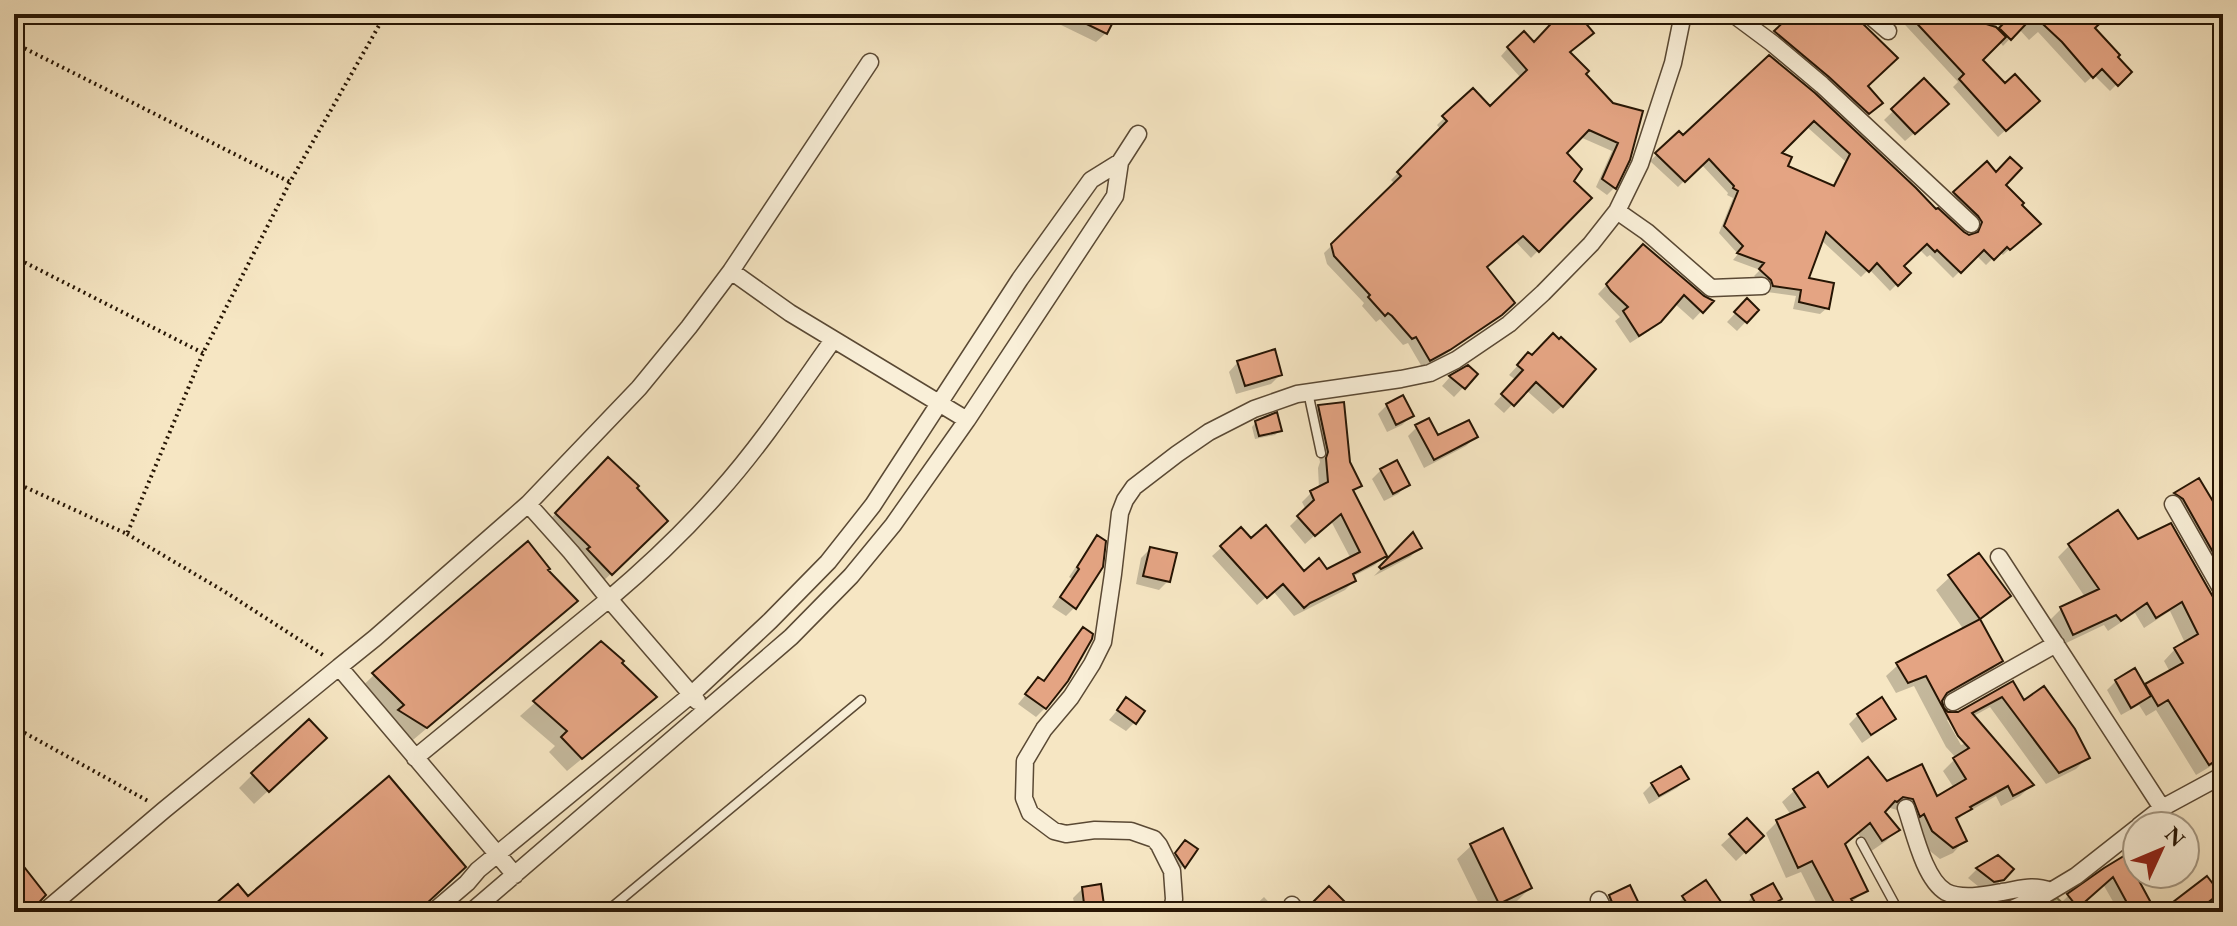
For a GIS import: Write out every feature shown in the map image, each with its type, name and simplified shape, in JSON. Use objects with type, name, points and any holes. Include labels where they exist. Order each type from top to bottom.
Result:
[{"type":"street","points":[[1172,912],[1172,871],[1154,839],[1131,831],[1095,830],[1066,834],[1054,831],[1030,813],[1024,788],[1025,761],[1044,729],[1071,697],[1103,642],[1120,513],[1134,487],[1209,432],[1254,409],[1308,392],[1430,373],[1456,360],[1509,324],[1591,244],[1617,211],[1640,164],[1673,63],[1683,14]]},
{"type":"street","points":[[1733,14],[1822,85],[1971,224]]},
{"type":"street","points":[[1868,14],[1888,31]]},
{"type":"street","points":[[44,912],[375,638],[528,504],[639,388],[689,327],[731,271],[870,62]]},
{"type":"street","points":[[471,912],[791,637],[851,576],[893,525],[967,420],[1115,196],[1120,162],[1138,134]]},
{"type":"street","points":[[433,912],[498,854],[692,694],[828,562],[873,505],[1020,279],[1091,180],[1120,162]]},
{"type":"street","points":[[1617,211],[1647,232],[1711,288],[1762,286]]},
{"type":"street","points":[[731,271],[833,340],[967,420]]},
{"type":"street","points":[[415,758],[654,560],[719,492],[833,340]]},
{"type":"street","points":[[528,504],[706,710]]},
{"type":"street","points":[[2173,504],[2223,592]]},
{"type":"street","points":[[1999,557],[2162,808]]},
{"type":"street","points":[[828,562],[851,576]]},
{"type":"street","points":[[1953,702],[2056,644]]},
{"type":"street","points":[[339,667],[515,875]]},
{"type":"street","points":[[2159,810],[2223,775]]},
{"type":"street","points":[[1906,808],[1924,861],[1946,892],[1985,896],[2030,886],[2051,891]]},
{"type":"street","points":[[2005,912],[2076,876],[2121,840]]},
{"type":"lane","points":[[1308,392],[1321,453]]},
{"type":"lane","points":[[606,912],[861,700]]},
{"type":"lane","points":[[1861,842],[1899,912]]},
{"type":"path","points":[[367,14],[381,22]]},
{"type":"path","points":[[127,534],[203,353],[290,182],[387,14]]},
{"type":"path","points":[[14,43],[290,182]]},
{"type":"path","points":[[14,257],[203,353]]},
{"type":"path","points":[[14,482],[127,534],[319,651],[339,667]]},
{"type":"path","points":[[14,727],[164,810]]},
{"type":"green space","points":[[2057,898],[2072,912],[2023,912]]},
{"type":"building","points":[[1066,14],[1117,14],[1107,34]]},
{"type":"building","points":[[1560,14],[1578,14],[1594,33],[1570,52],[1589,71],[1586,74],[1613,103],[1643,111],[1630,160],[1616,189],[1602,179],[1618,143],[1589,130],[1567,153],[1582,169],[1574,181],[1592,198],[1539,252],[1523,236],[1487,267],[1515,303],[1502,315],[1430,361],[1416,337],[1412,339],[1392,316],[1388,313],[1385,316],[1368,297],[1370,295],[1334,256],[1331,244],[1401,176],[1397,172],[1447,121],[1442,116],[1473,88],[1490,106],[1527,70],[1507,47],[1524,31],[1534,42]]},
{"type":"building","points":[[1792,14],[1857,14],[1861,22],[1898,58],[1868,86],[1883,103],[1869,114],[1774,31]]},
{"type":"building","points":[[1908,14],[1981,14],[1986,24],[1996,27],[2006,37],[1983,60],[2005,83],[2015,74],[2040,101],[2006,131],[1959,79],[1964,74]]},
{"type":"building","points":[[2013,14],[2025,25],[2011,40],[1999,28]]},
{"type":"building","points":[[2032,14],[2110,14],[2095,28],[2132,72],[2118,86],[2102,69],[2093,78]]},
{"type":"building","points":[[1769,55],[1815,93],[1964,232],[1969,235],[1978,232],[1982,222],[1953,192],[1987,161],[1996,172],[2010,157],[2022,168],[2006,185],[2041,224],[2010,250],[2007,247],[1994,260],[1984,250],[1961,273],[1927,244],[1904,266],[1911,273],[1898,286],[1877,263],[1869,272],[1826,232],[1809,278],[1834,283],[1829,309],[1799,302],[1801,290],[1773,286],[1759,269],[1764,263],[1737,253],[1743,246],[1724,226],[1738,191],[1709,159],[1685,182],[1655,153],[1679,131],[1683,135]],"holes":[[[1814,121],[1850,154],[1834,186],[1788,166],[1792,157],[1782,153]]]},
{"type":"building","points":[[1924,78],[1949,104],[1915,134],[1891,109]]},
{"type":"building","points":[[1643,244],[1714,301],[1703,313],[1684,295],[1661,322],[1639,336],[1623,311],[1628,307],[1606,284]]},
{"type":"building","points":[[1747,298],[1759,310],[1747,323],[1734,312]]},
{"type":"building","points":[[1553,333],[1596,369],[1563,407],[1536,382],[1514,406],[1501,394],[1523,370],[1517,365],[1528,352],[1532,355]]},
{"type":"building","points":[[1275,349],[1282,375],[1245,386],[1237,361]]},
{"type":"building","points":[[1468,365],[1478,374],[1465,389],[1449,376]]},
{"type":"building","points":[[1403,395],[1414,416],[1396,425],[1386,404]]},
{"type":"building","points":[[1344,402],[1350,462],[1362,486],[1353,490],[1387,556],[1353,574],[1356,581],[1304,608],[1283,584],[1267,598],[1220,546],[1241,527],[1251,538],[1266,525],[1304,571],[1319,558],[1327,569],[1360,552],[1341,514],[1315,536],[1297,516],[1314,500],[1310,491],[1328,482],[1328,452],[1318,405]]},
{"type":"building","points":[[1277,412],[1282,431],[1259,436],[1255,421]]},
{"type":"building","points":[[1429,418],[1438,435],[1469,420],[1478,437],[1434,460],[1415,425]]},
{"type":"building","points":[[608,457],[639,486],[637,488],[668,521],[612,575],[587,549],[590,547],[555,513]]},
{"type":"building","points":[[1397,460],[1410,485],[1393,494],[1380,469]]},
{"type":"building","points":[[2199,478],[2223,518],[2223,570],[2183,499],[2174,493]]},
{"type":"building","points":[[2118,510],[2138,539],[2171,523],[2213,597],[2223,603],[2223,756],[2209,765],[2168,700],[2158,706],[2145,684],[2183,663],[2174,648],[2198,634],[2182,602],[2156,618],[2147,603],[2121,621],[2116,615],[2073,635],[2060,607],[2099,589],[2068,544]]},
{"type":"building","points":[[1413,532],[1422,548],[1381,569],[1379,567]]},
{"type":"building","points":[[1097,535],[1106,541],[1103,567],[1076,609],[1060,597]]},
{"type":"building","points":[[528,541],[548,570],[578,601],[427,728],[398,710],[404,705],[372,673]]},
{"type":"building","points":[[1150,547],[1177,553],[1170,582],[1143,576]]},
{"type":"building","points":[[1979,553],[2011,596],[1980,619],[1948,575]]},
{"type":"building","points":[[1980,619],[2003,661],[1947,693],[1942,701],[1944,708],[1948,712],[1958,712],[2013,681],[2024,700],[2044,686],[2075,729],[2090,758],[2059,773],[2002,697],[1972,713],[2034,785],[2013,796],[2008,786],[1970,807],[1972,809],[1956,818],[1967,841],[1953,848],[1932,831],[1924,814],[1920,817],[1913,799],[1903,797],[1895,801],[1885,812],[1900,830],[1882,841],[1870,823],[1845,844],[1868,891],[1851,899],[1859,912],[1839,912],[1812,861],[1798,868],[1776,820],[1805,807],[1793,789],[1818,772],[1828,787],[1868,757],[1887,781],[1922,764],[1937,796],[1966,779],[1953,758],[1969,748],[1958,736],[1926,676],[1908,683],[1896,663]]},
{"type":"building","points":[[1083,627],[1093,634],[1092,639],[1068,681],[1046,709],[1025,694],[1038,677],[1044,681]]},
{"type":"building","points":[[601,641],[657,697],[582,759],[561,737],[567,731],[533,701]]},
{"type":"building","points":[[2135,668],[2151,696],[2131,708],[2115,680]]},
{"type":"building","points":[[1126,697],[1145,711],[1136,724],[1117,710]]},
{"type":"building","points":[[1882,697],[1896,719],[1871,735],[1857,714]]},
{"type":"building","points":[[309,719],[327,738],[269,792],[251,773]]},
{"type":"building","points":[[1681,766],[1689,779],[1659,796],[1651,783]]},
{"type":"building","points":[[389,776],[466,867],[426,904],[422,912],[206,912],[238,884],[248,896]]},
{"type":"building","points":[[1747,818],[1764,836],[1746,853],[1729,834]]},
{"type":"building","points":[[1503,828],[1532,888],[1499,904],[1470,844]]},
{"type":"building","points":[[1185,840],[1198,849],[1185,868],[1175,853]]},
{"type":"building","points":[[14,854],[46,895],[30,912],[14,912]]},
{"type":"building","points":[[1998,855],[2014,869],[2004,880],[1994,882],[1976,868]]},
{"type":"building","points":[[2121,858],[2121,890],[2144,890],[2156,912],[2132,912],[2113,877],[2078,908],[2067,894]]},
{"type":"building","points":[[2207,876],[2220,893],[2196,912],[2160,912],[2189,890],[2201,890],[2201,881]]},
{"type":"building","points":[[1706,880],[1728,912],[1693,912],[1682,896]]},
{"type":"building","points":[[1773,883],[1782,899],[1760,912],[1751,895]]},
{"type":"building","points":[[1101,884],[1105,912],[1085,912],[1082,887]]},
{"type":"building","points":[[1630,885],[1643,912],[1616,912],[1609,895]]},
{"type":"building","points":[[1329,886],[1355,912],[1307,912],[1306,909]]},
{"type":"building","points":[[1941,902],[1971,907],[1975,912],[1930,912]]}]
